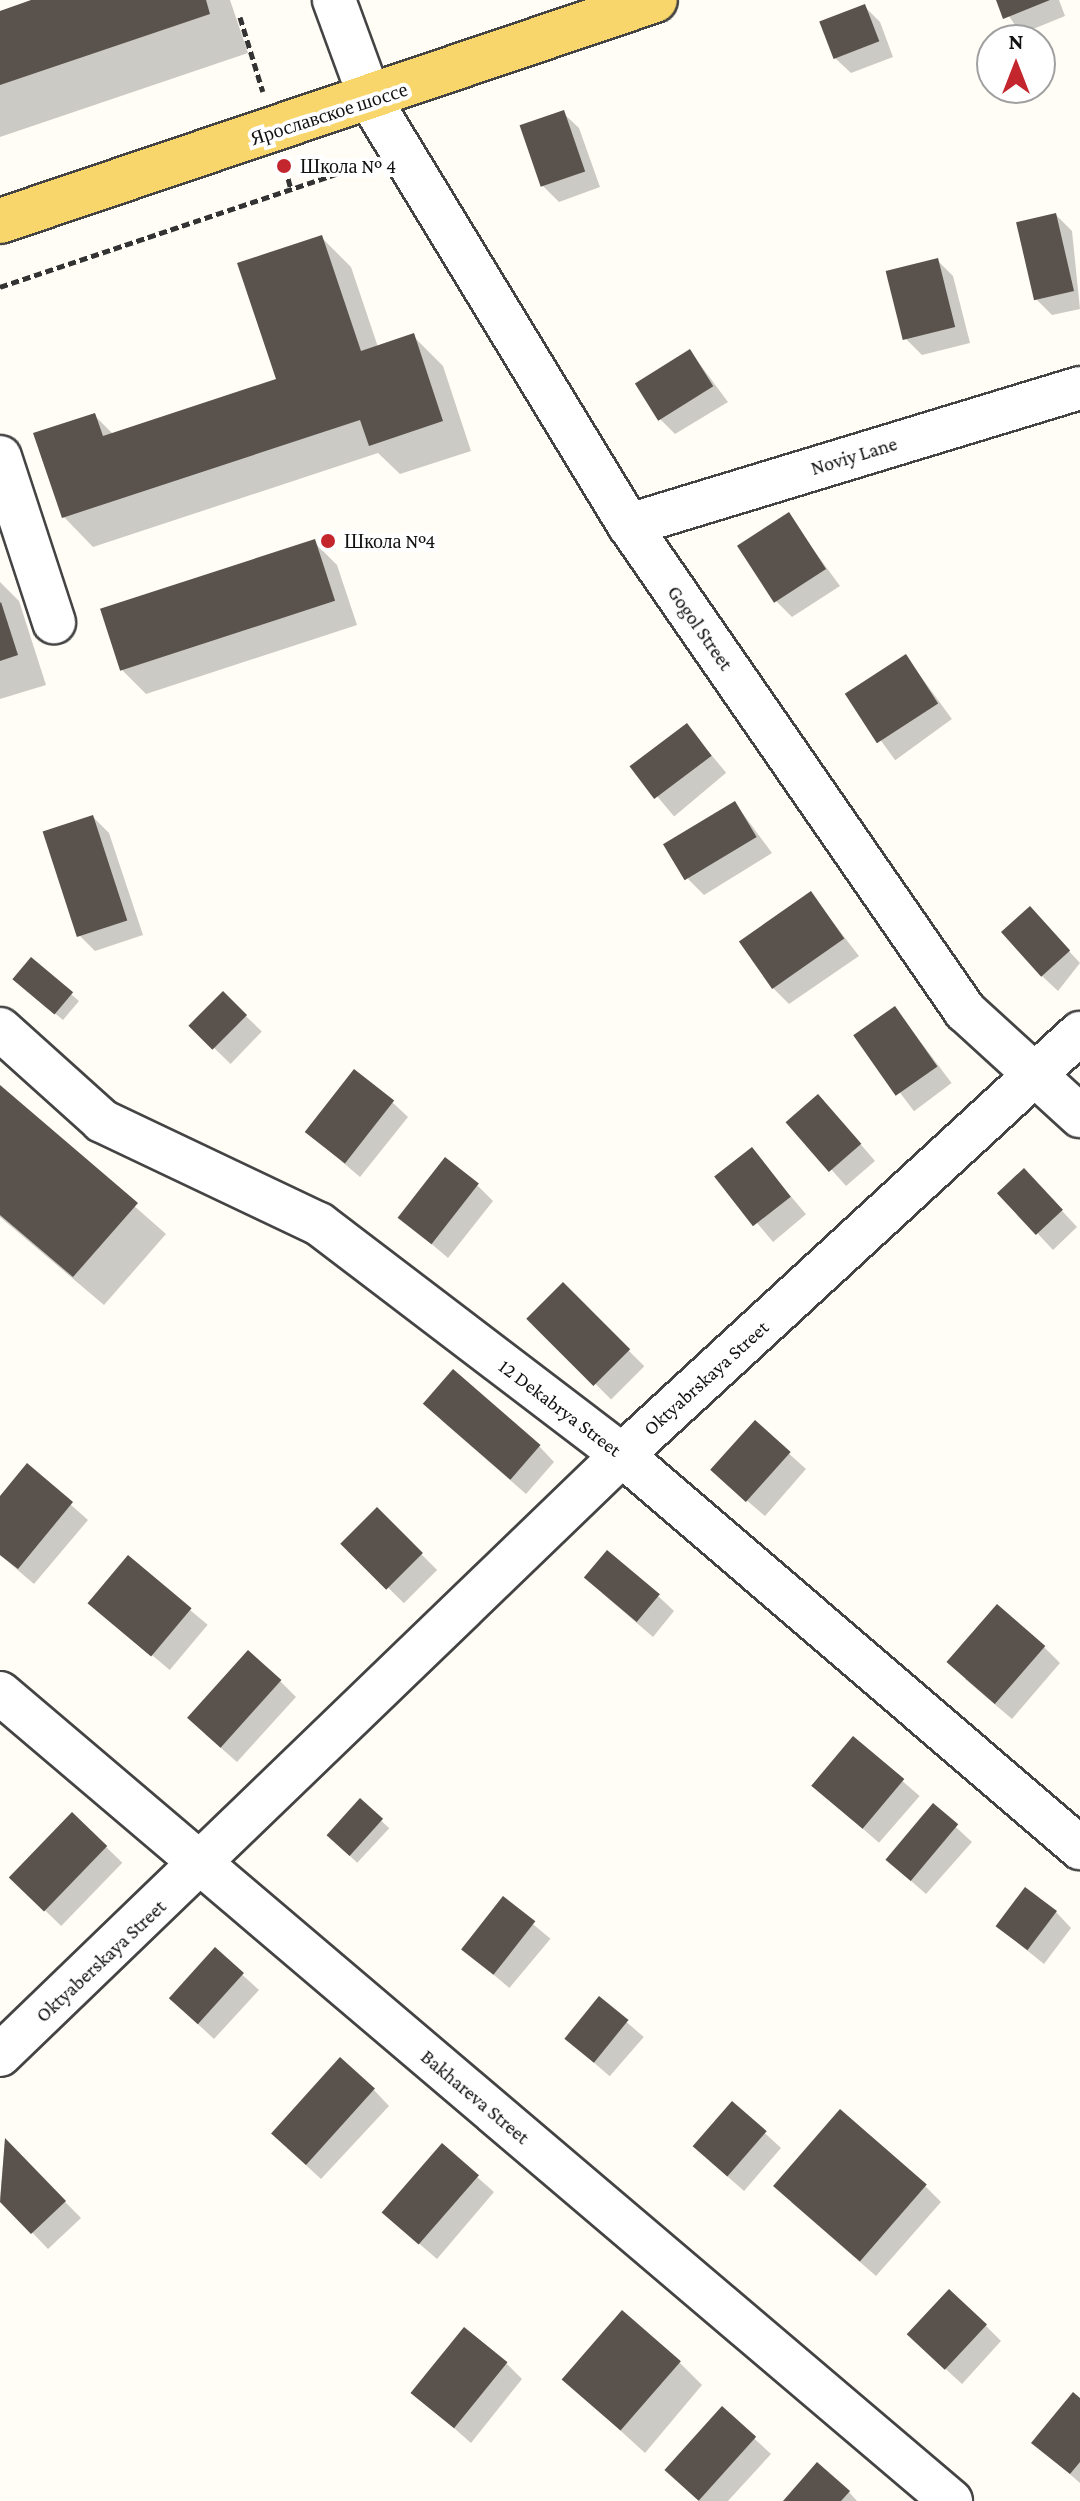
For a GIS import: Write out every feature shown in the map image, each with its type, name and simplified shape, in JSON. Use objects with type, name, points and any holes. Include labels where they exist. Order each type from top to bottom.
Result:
[{"type":"main road","name":"Ярославское шоссе","points":[[0,221],[371,101],[655,0]]},
{"type":"street","name":"Gogol Street","points":[[334,0],[371,101],[629,525],[965,1011],[1080,1116]]},
{"type":"street","name":"Noviy Lane","points":[[629,525],[1080,388]]},
{"type":"street","points":[[0,457],[54,622]]},
{"type":"street","name":"12 Dekabrya Street","points":[[0,1029],[102,1121],[319,1224],[622,1455],[1080,1848]]},
{"type":"street","name":"Oktyabrskaya Street","points":[[202,1866],[622,1455],[1080,1033]]},
{"type":"street","name":"Bakhareva Street","points":[[0,1693],[951,2501]]},
{"type":"street","name":"Oktyaberskaya Street","points":[[0,2055],[202,1866]]},
{"type":"path","points":[[0,287],[402,152]]},
{"type":"building","points":[[31,0],[206,0],[210,14],[0,85],[0,11]]},
{"type":"building","points":[[996,0],[1050,0],[1003,19]]},
{"type":"building","points":[[865,4],[879,41],[834,59],[819,22]]},
{"type":"building","points":[[564,110],[585,171],[541,187],[520,125]]},
{"type":"building","points":[[1056,213],[1074,291],[1034,300],[1016,222]]},
{"type":"building","points":[[322,235],[361,351],[414,333],[443,421],[369,446],[360,420],[62,518],[33,433],[95,413],[103,436],[276,379],[237,263]]},
{"type":"building","points":[[938,258],[955,327],[903,340],[886,271]]},
{"type":"building","points":[[690,349],[713,386],[658,421],[635,383]]},
{"type":"building","points":[[789,512],[826,569],[774,603],[737,546]]},
{"type":"building","points":[[315,539],[335,601],[120,671],[100,609]]},
{"type":"building","points":[[0,603],[18,655],[0,661]]},
{"type":"building","points":[[906,654],[938,703],[877,743],[845,694]]},
{"type":"building","points":[[687,723],[712,756],[654,799],[629,766]]},
{"type":"building","points":[[735,801],[757,837],[685,880],[663,844]]},
{"type":"building","points":[[93,815],[127,921],[77,937],[43,831]]},
{"type":"building","points":[[811,891],[844,939],[772,989],[739,941]]},
{"type":"building","points":[[1030,906],[1070,951],[1041,977],[1001,932]]},
{"type":"building","points":[[31,957],[73,992],[54,1015],[12,979]]},
{"type":"building","points":[[223,991],[247,1015],[212,1050],[188,1026]]},
{"type":"building","points":[[895,1006],[937,1067],[896,1096],[853,1035]]},
{"type":"building","points":[[354,1069],[394,1100],[345,1163],[305,1132]]},
{"type":"building","points":[[0,1085],[138,1203],[73,1277],[0,1215]]},
{"type":"building","points":[[818,1094],[861,1144],[829,1172],[786,1122]]},
{"type":"building","points":[[752,1147],[791,1197],[753,1226],[714,1177]]},
{"type":"building","points":[[445,1157],[479,1183],[431,1244],[398,1218]]},
{"type":"building","points":[[1024,1168],[1063,1210],[1036,1235],[997,1193]]},
{"type":"building","points":[[563,1282],[630,1349],[593,1386],[526,1319]]},
{"type":"building","points":[[453,1369],[541,1445],[510,1480],[423,1404]]},
{"type":"building","points":[[755,1420],[791,1452],[746,1502],[710,1470]]},
{"type":"building","points":[[27,1463],[73,1502],[18,1569],[0,1555],[0,1496]]},
{"type":"building","points":[[377,1507],[423,1553],[386,1590],[340,1544]]},
{"type":"building","points":[[607,1550],[660,1594],[637,1622],[584,1578]]},
{"type":"building","points":[[128,1555],[192,1608],[151,1657],[88,1603]]},
{"type":"building","points":[[997,1604],[1045,1646],[995,1704],[946,1662]]},
{"type":"building","points":[[248,1650],[281,1680],[221,1748],[187,1718]]},
{"type":"building","points":[[853,1736],[904,1779],[863,1829],[811,1786]]},
{"type":"building","points":[[360,1798],[383,1819],[350,1856],[327,1835]]},
{"type":"building","points":[[933,1803],[958,1824],[911,1881],[885,1860]]},
{"type":"building","points":[[72,1812],[107,1846],[44,1911],[9,1877]]},
{"type":"building","points":[[1025,1887],[1057,1911],[1027,1950],[996,1926]]},
{"type":"building","points":[[503,1896],[535,1921],[493,1975],[461,1950]]},
{"type":"building","points":[[215,1947],[244,1973],[198,2024],[169,1998]]},
{"type":"building","points":[[599,1996],[629,2020],[594,2063],[564,2039]]},
{"type":"building","points":[[340,2057],[375,2088],[306,2165],[271,2134]]},
{"type":"building","points":[[732,2101],[767,2131],[727,2176],[693,2146]]},
{"type":"building","points":[[840,2109],[927,2184],[860,2261],[773,2186]]},
{"type":"building","points":[[5,2138],[66,2201],[31,2234],[0,2202]]},
{"type":"building","points":[[442,2143],[479,2175],[419,2245],[382,2212]]},
{"type":"building","points":[[949,2289],[987,2324],[945,2370],[907,2334]]},
{"type":"building","points":[[622,2310],[681,2361],[621,2431],[562,2379]]},
{"type":"building","points":[[464,2327],[508,2362],[454,2428],[411,2393]]},
{"type":"building","points":[[1073,2392],[1080,2398],[1080,2462],[1070,2474],[1031,2443]]},
{"type":"building","points":[[722,2406],[756,2437],[699,2501],[664,2470]]},
{"type":"building","points":[[817,2462],[850,2491],[841,2501],[783,2501]]},
{"type":"place","name":"Школа № 4","points":[[284,166]]},
{"type":"place","name":"Школа №4","points":[[328,541]]}]
